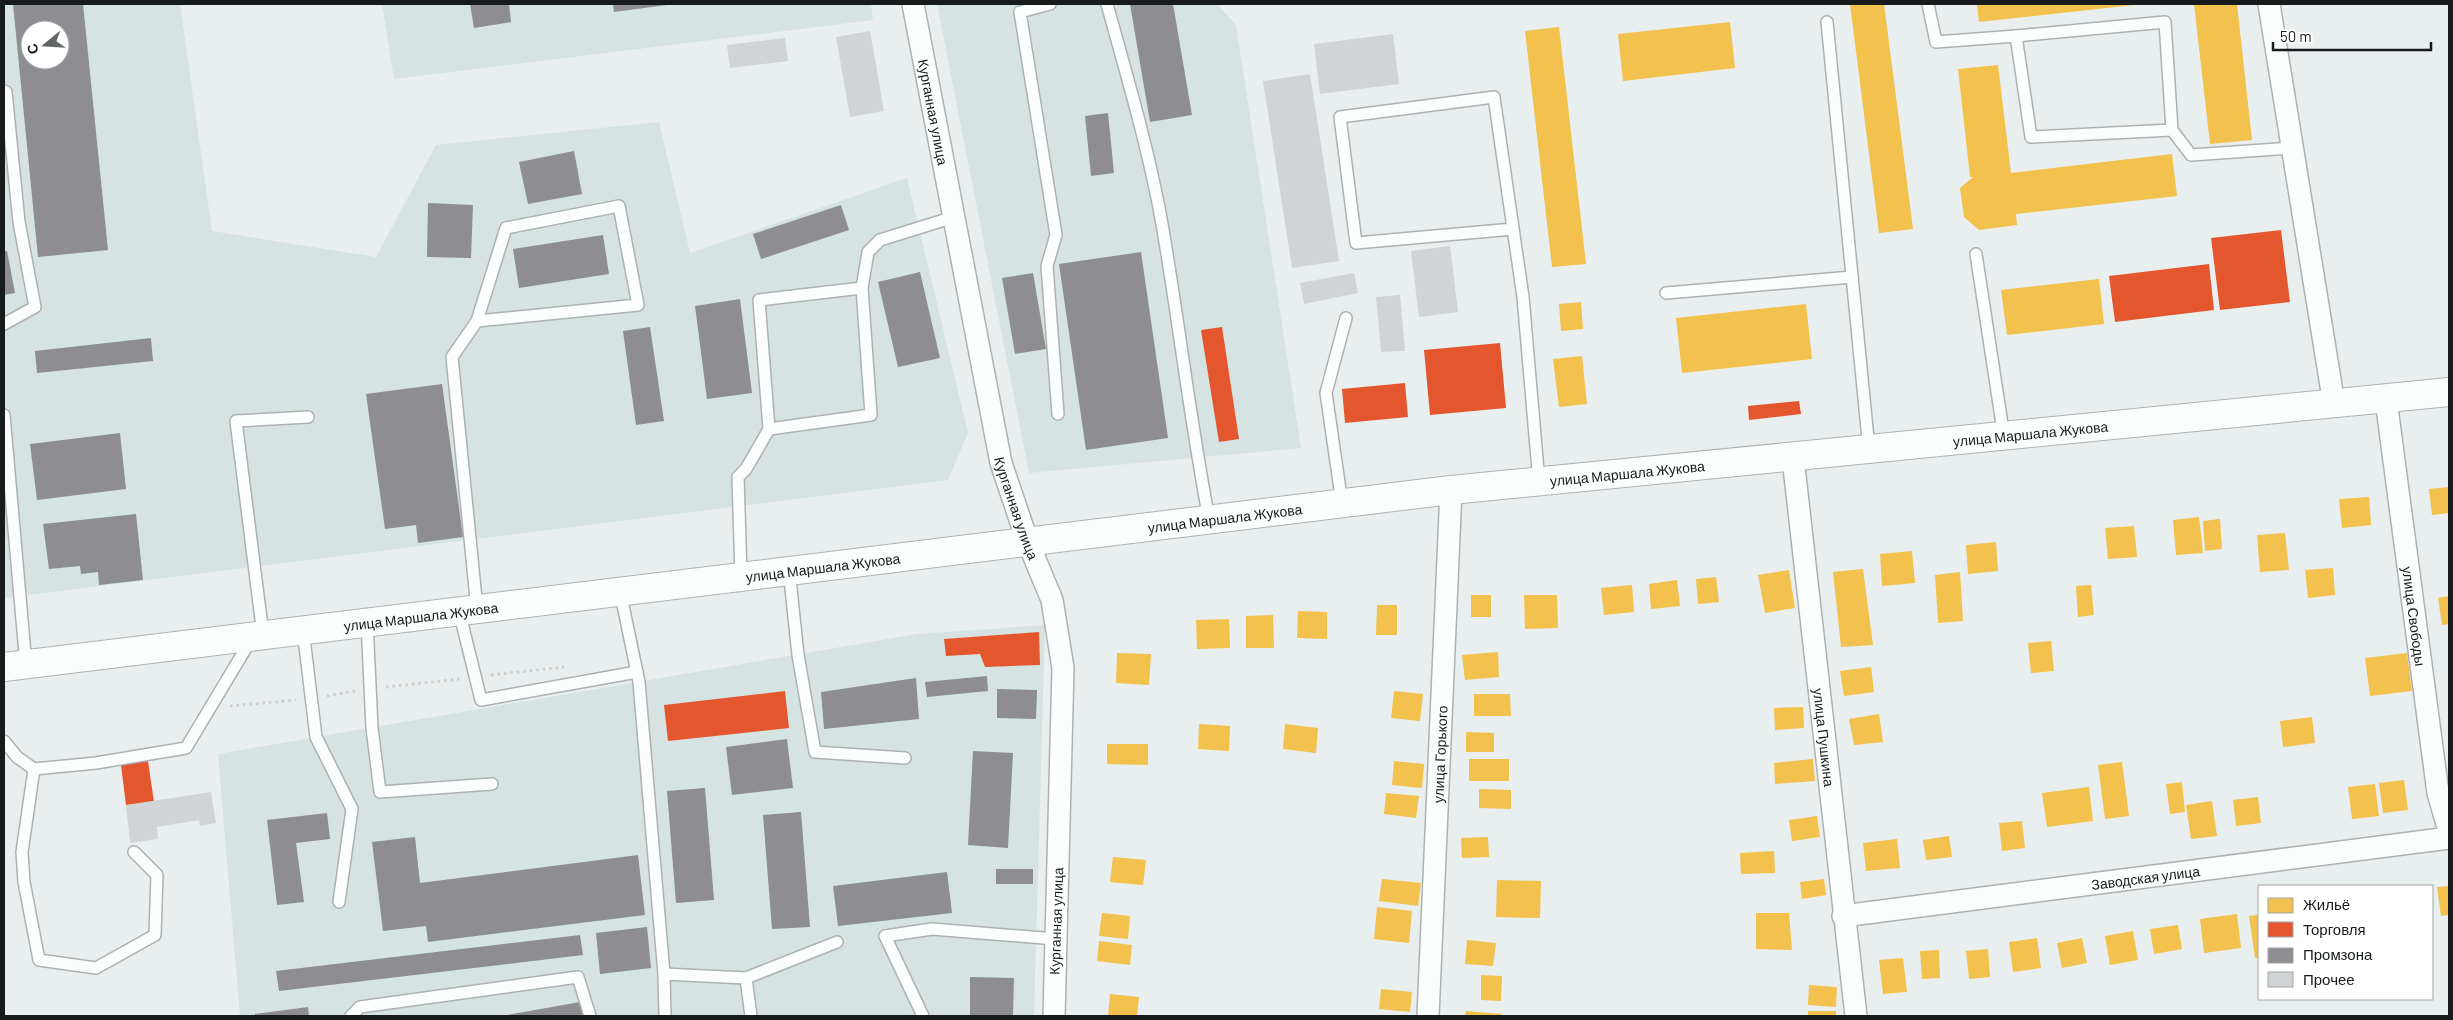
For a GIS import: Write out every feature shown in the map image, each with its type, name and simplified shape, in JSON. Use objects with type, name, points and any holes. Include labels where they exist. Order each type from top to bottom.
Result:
[{"type":"main road","name":"улица Маршала Жукова","points":[[15,666],[1027,540],[1451,490],[2386,400],[2449,392]]},
{"type":"street","name":"Курганная улица","points":[[913,4],[1001,463],[1027,540],[1052,600],[1063,668],[1054,1016]]},
{"type":"street","points":[[2269,4],[2334,404]]},
{"type":"street","name":"улица Свободы","points":[[2386,400],[2438,792],[2449,831]]},
{"type":"street","name":"улица Пушкина","points":[[1793,458],[1843,916],[1856,1016]]},
{"type":"street","name":"улица Горького","points":[[1428,1016],[1451,490]]},
{"type":"street","name":"Заводская улица","points":[[1843,916],[2449,838]]},
{"type":"lane","points":[[1050,4],[1020,12],[1056,235],[1046,266],[1058,414]]},
{"type":"lane","points":[[1107,4],[1141,128],[1162,223],[1197,457],[1209,519]]},
{"type":"lane","points":[[1928,4],[1936,42],[2165,22],[2172,130],[2191,155],[2292,148]]},
{"type":"lane","points":[[1827,22],[1869,450]]},
{"type":"lane","points":[[2016,36],[2031,137],[2172,130]]},
{"type":"lane","points":[[4,91],[6,92],[19,222],[35,307],[4,324]]},
{"type":"lane","points":[[1513,229],[1356,243],[1340,117],[1494,97],[1523,298],[1538,482]]},
{"type":"lane","points":[[477,321],[638,305],[619,206],[506,228],[477,321],[452,357],[468,610],[475,677],[481,700],[637,672]]},
{"type":"lane","points":[[769,429],[871,415],[862,288],[868,252],[880,240],[954,216]]},
{"type":"lane","points":[[1976,254],[2004,437]]},
{"type":"lane","points":[[1666,293],[1852,277]]},
{"type":"lane","points":[[741,576],[738,477],[746,469],[769,429],[759,300],[862,288]]},
{"type":"lane","points":[[1342,503],[1326,393],[1346,318]]},
{"type":"lane","points":[[4,415],[15,666]]},
{"type":"lane","points":[[4,741],[17,757],[34,769],[96,764],[186,748],[209,708],[258,636],[236,421],[308,417]]},
{"type":"lane","points":[[788,570],[798,655],[815,752],[905,758]]},
{"type":"lane","points":[[620,591],[637,672],[664,974],[665,1016]]},
{"type":"lane","points":[[367,622],[370,689],[380,792],[492,784]]},
{"type":"lane","points":[[303,630],[316,737],[352,809],[339,902]]},
{"type":"lane","points":[[34,769],[22,852],[24,882],[39,960],[96,968],[155,935],[157,875],[134,852]]},
{"type":"lane","points":[[923,1016],[886,936],[932,928],[1056,939]]},
{"type":"lane","points":[[664,974],[746,978],[837,942]]},
{"type":"lane","points":[[351,1016],[360,1007],[578,977],[590,1016]]},
{"type":"lane","points":[[746,978],[751,1016]]},
{"type":"path","points":[[209,708],[311,698],[370,689],[564,667]]},
{"type":"shaded area","points":[[4,4],[180,4],[212,231],[376,257],[436,145],[659,122],[690,253],[907,178],[968,433],[948,480],[4,598]]},
{"type":"shaded area","points":[[382,4],[871,4],[873,20],[394,79]]},
{"type":"shaded area","points":[[937,4],[1217,4],[1236,25],[1301,448],[1029,473]]},
{"type":"shaded area","points":[[1045,625],[1034,1016],[240,1016],[218,754],[917,634]]},
{"type":"building: Жильё","points":[[1850,4],[1884,4],[1913,229],[1879,233]]},
{"type":"building: Жильё","points":[[1977,4],[2134,4],[2134,5],[1979,22]]},
{"type":"building: Жильё","points":[[2194,4],[2237,4],[2252,140],[2210,144]]},
{"type":"building: Жильё","points":[[1730,22],[1735,68],[1623,81],[1618,34]]},
{"type":"building: Жильё","points":[[1559,27],[1586,264],[1552,267],[1525,31]]},
{"type":"building: Жильё","points":[[1998,65],[2011,173],[2172,154],[2177,196],[2016,214],[2017,225],[1979,230],[1964,217],[1960,188],[1973,177],[1970,177],[1958,69]]},
{"type":"building: Жильё","points":[[2099,279],[2104,324],[2007,335],[2001,290]]},
{"type":"building: Жильё","points":[[1581,302],[1583,329],[1561,331],[1559,304]]},
{"type":"building: Жильё","points":[[1806,304],[1812,359],[1682,373],[1676,318]]},
{"type":"building: Жильё","points":[[1582,356],[1587,404],[1559,407],[1553,359]]},
{"type":"building: Жильё","points":[[2449,487],[2449,513],[2432,515],[2429,489]]},
{"type":"building: Жильё","points":[[2369,497],[2371,525],[2342,528],[2339,499]]},
{"type":"building: Жильё","points":[[2199,517],[2203,553],[2176,555],[2173,520]]},
{"type":"building: Жильё","points":[[2220,519],[2222,549],[2205,551],[2203,521]]},
{"type":"building: Жильё","points":[[2134,526],[2137,557],[2108,559],[2105,528]]},
{"type":"building: Жильё","points":[[2285,533],[2289,570],[2260,572],[2257,535]]},
{"type":"building: Жильё","points":[[1996,542],[1998,571],[1968,574],[1966,545]]},
{"type":"building: Жильё","points":[[1912,551],[1915,583],[1882,586],[1880,554]]},
{"type":"building: Жильё","points":[[2333,568],[2335,595],[2308,598],[2305,570]]},
{"type":"building: Жильё","points":[[1863,569],[1873,645],[1841,647],[1833,572]]},
{"type":"building: Жильё","points":[[1789,570],[1795,608],[1765,613],[1758,575]]},
{"type":"building: Жильё","points":[[1960,572],[1963,621],[1938,623],[1935,575]]},
{"type":"building: Жильё","points":[[1716,577],[1719,602],[1698,604],[1696,579]]},
{"type":"building: Жильё","points":[[1677,580],[1680,606],[1651,609],[1649,584]]},
{"type":"building: Жильё","points":[[1632,585],[1634,612],[1604,615],[1601,588]]},
{"type":"building: Жильё","points":[[2091,585],[2094,615],[2078,617],[2076,586]]},
{"type":"building: Жильё","points":[[1471,595],[1491,595],[1491,617],[1471,617]]},
{"type":"building: Жильё","points":[[1524,595],[1557,595],[1558,628],[1525,629]]},
{"type":"building: Жильё","points":[[2449,596],[2449,624],[2442,625],[2438,598]]},
{"type":"building: Жильё","points":[[1377,605],[1397,605],[1397,635],[1376,635]]},
{"type":"building: Жильё","points":[[1298,611],[1327,612],[1327,639],[1297,638]]},
{"type":"building: Жильё","points":[[1273,615],[1274,648],[1246,648],[1246,616]]},
{"type":"building: Жильё","points":[[1229,619],[1230,648],[1197,649],[1196,620]]},
{"type":"building: Жильё","points":[[2051,641],[2054,671],[2031,673],[2028,643]]},
{"type":"building: Жильё","points":[[1498,652],[1499,677],[1465,680],[1462,655]]},
{"type":"building: Жильё","points":[[1117,653],[1151,654],[1149,685],[1116,683]]},
{"type":"building: Жильё","points":[[2407,653],[2412,691],[2370,696],[2365,658]]},
{"type":"building: Жильё","points":[[1871,667],[1874,692],[1844,696],[1840,671]]},
{"type":"building: Жильё","points":[[1394,691],[1423,694],[1420,721],[1391,718]]},
{"type":"building: Жильё","points":[[1474,694],[1510,694],[1511,716],[1474,716]]},
{"type":"building: Жильё","points":[[1803,707],[1804,728],[1775,730],[1774,708]]},
{"type":"building: Жильё","points":[[1879,714],[1883,742],[1854,745],[1849,719]]},
{"type":"building: Жильё","points":[[2312,717],[2315,743],[2283,747],[2280,721]]},
{"type":"building: Жильё","points":[[1199,724],[1230,726],[1229,751],[1198,749]]},
{"type":"building: Жильё","points":[[1285,724],[1318,728],[1316,753],[1283,749]]},
{"type":"building: Жильё","points":[[1466,732],[1494,733],[1494,752],[1466,752]]},
{"type":"building: Жильё","points":[[1107,744],[1148,744],[1148,765],[1107,764]]},
{"type":"building: Жильё","points":[[1469,759],[1509,759],[1509,781],[1469,781]]},
{"type":"building: Жильё","points":[[1813,759],[1815,781],[1775,784],[1774,763]]},
{"type":"building: Жильё","points":[[1394,761],[1424,764],[1422,788],[1392,785]]},
{"type":"building: Жильё","points":[[2122,762],[2129,816],[2105,819],[2098,765]]},
{"type":"building: Жильё","points":[[2404,780],[2408,810],[2383,813],[2379,783]]},
{"type":"building: Жильё","points":[[2182,782],[2185,812],[2170,814],[2166,784]]},
{"type":"building: Жильё","points":[[2375,784],[2379,816],[2352,819],[2348,787]]},
{"type":"building: Жильё","points":[[2089,787],[2093,821],[2047,827],[2042,793]]},
{"type":"building: Жильё","points":[[1479,789],[1511,790],[1511,809],[1479,808]]},
{"type":"building: Жильё","points":[[1386,793],[1419,796],[1416,818],[1384,814]]},
{"type":"building: Жильё","points":[[2258,797],[2261,823],[2236,826],[2233,800]]},
{"type":"building: Жильё","points":[[2212,801],[2217,836],[2191,839],[2186,805]]},
{"type":"building: Жильё","points":[[1817,816],[1820,837],[1792,841],[1789,820]]},
{"type":"building: Жильё","points":[[2022,821],[2025,848],[2002,851],[1999,823]]},
{"type":"building: Жильё","points":[[1949,836],[1952,857],[1926,860],[1923,840]]},
{"type":"building: Жильё","points":[[1488,837],[1489,857],[1462,858],[1461,838]]},
{"type":"building: Жильё","points":[[1897,839],[1900,868],[1866,871],[1863,843]]},
{"type":"building: Жильё","points":[[1774,851],[1775,873],[1741,874],[1740,853]]},
{"type":"building: Жильё","points":[[1113,857],[1146,860],[1143,885],[1110,882]]},
{"type":"building: Жильё","points":[[1382,879],[1421,883],[1418,906],[1379,901]]},
{"type":"building: Жильё","points":[[1824,879],[1826,895],[1802,899],[1800,882]]},
{"type":"building: Жильё","points":[[1497,880],[1541,881],[1540,918],[1496,917]]},
{"type":"building: Жильё","points":[[2449,886],[2449,915],[2441,916],[2437,887]]},
{"type":"building: Жильё","points":[[1377,907],[1412,911],[1409,943],[1374,939]]},
{"type":"building: Жильё","points":[[1102,913],[1130,916],[1128,939],[1099,936]]},
{"type":"building: Жильё","points":[[1756,913],[1789,913],[1792,950],[1756,949]]},
{"type":"building: Жильё","points":[[2237,914],[2241,948],[2204,953],[2200,919]]},
{"type":"building: Жильё","points":[[2258,915],[2258,958],[2255,958],[2249,916]]},
{"type":"building: Жильё","points":[[2178,925],[2182,949],[2154,954],[2150,929]]},
{"type":"building: Жильё","points":[[2133,931],[2138,960],[2110,965],[2105,936]]},
{"type":"building: Жильё","points":[[2037,938],[2041,968],[2013,972],[2009,942]]},
{"type":"building: Жильё","points":[[2082,938],[2087,963],[2062,968],[2057,943]]},
{"type":"building: Жильё","points":[[1467,940],[1496,943],[1493,966],[1465,964]]},
{"type":"building: Жильё","points":[[1099,941],[1132,945],[1130,965],[1097,961]]},
{"type":"building: Жильё","points":[[1988,949],[1990,977],[1969,979],[1966,951]]},
{"type":"building: Жильё","points":[[1939,950],[1940,978],[1922,979],[1920,951]]},
{"type":"building: Жильё","points":[[1903,958],[1907,992],[1883,994],[1879,960]]},
{"type":"building: Жильё","points":[[1481,975],[1502,976],[1501,1001],[1481,1000]]},
{"type":"building: Жильё","points":[[1809,985],[1837,987],[1836,1007],[1808,1005]]},
{"type":"building: Жильё","points":[[1381,989],[1412,992],[1410,1012],[1379,1009]]},
{"type":"building: Жильё","points":[[1110,994],[1139,997],[1137,1016],[1108,1016]]},
{"type":"building: Жильё","points":[[1466,1011],[1501,1014],[1501,1016],[1465,1016]]},
{"type":"building: Жильё","points":[[1808,1011],[1836,1011],[1836,1016],[1808,1016]]},
{"type":"building: Торговля","points":[[2281,230],[2290,302],[2220,310],[2211,238]]},
{"type":"building: Торговля","points":[[2209,264],[2214,310],[2115,322],[2109,276]]},
{"type":"building: Торговля","points":[[1222,327],[1239,439],[1219,442],[1201,330]]},
{"type":"building: Торговля","points":[[1500,343],[1506,408],[1430,415],[1424,350]]},
{"type":"building: Торговля","points":[[1405,383],[1408,417],[1345,423],[1342,389]]},
{"type":"building: Торговля","points":[[1799,401],[1801,414],[1749,420],[1748,406]]},
{"type":"building: Торговля","points":[[1039,632],[1040,665],[985,667],[980,654],[946,656],[944,639]]},
{"type":"building: Торговля","points":[[785,691],[789,728],[668,741],[664,705]]},
{"type":"building: Торговля","points":[[148,761],[154,802],[126,805],[121,765]]},
{"type":"building: Промзона","points":[[13,4],[83,4],[108,250],[38,257]]},
{"type":"building: Промзона","points":[[470,4],[509,4],[511,22],[474,28]]},
{"type":"building: Промзона","points":[[613,4],[667,4],[667,5],[614,12]]},
{"type":"building: Промзона","points":[[1130,4],[1173,4],[1192,115],[1150,122]]},
{"type":"building: Промзона","points":[[1108,113],[1114,173],[1091,176],[1085,116]]},
{"type":"building: Промзона","points":[[574,151],[582,194],[528,204],[519,162]]},
{"type":"building: Промзона","points":[[428,203],[473,205],[471,258],[427,257]]},
{"type":"building: Промзона","points":[[841,205],[849,230],[761,259],[753,234]]},
{"type":"building: Промзона","points":[[603,235],[609,274],[519,288],[513,249]]},
{"type":"building: Промзона","points":[[4,251],[7,251],[15,293],[4,295]]},
{"type":"building: Промзона","points":[[1141,252],[1168,438],[1086,450],[1059,264]]},
{"type":"building: Промзона","points":[[920,272],[940,358],[898,367],[878,282]]},
{"type":"building: Промзона","points":[[1033,273],[1046,349],[1015,354],[1002,278]]},
{"type":"building: Промзона","points":[[740,299],[752,393],[707,399],[695,306]]},
{"type":"building: Промзона","points":[[650,327],[664,421],[636,425],[623,331]]},
{"type":"building: Промзона","points":[[151,338],[153,361],[37,373],[35,351]]},
{"type":"building: Промзона","points":[[442,384],[463,537],[418,543],[416,525],[385,529],[366,394]]},
{"type":"building: Промзона","points":[[120,433],[126,489],[37,500],[30,444]]},
{"type":"building: Промзона","points":[[136,514],[143,580],[99,585],[98,572],[81,574],[80,566],[49,569],[43,524]]},
{"type":"building: Промзона","points":[[987,676],[988,691],[927,697],[925,682]]},
{"type":"building: Промзона","points":[[916,678],[919,719],[824,729],[821,692]]},
{"type":"building: Промзона","points":[[997,689],[1037,690],[1036,719],[997,718]]},
{"type":"building: Промзона","points":[[787,739],[793,788],[732,795],[726,747]]},
{"type":"building: Промзона","points":[[973,751],[1013,753],[1008,848],[968,845]]},
{"type":"building: Промзона","points":[[705,788],[714,900],[676,903],[667,791]]},
{"type":"building: Промзона","points":[[801,812],[810,927],[772,929],[763,815]]},
{"type":"building: Промзона","points":[[327,813],[330,839],[296,843],[304,902],[277,905],[267,820]]},
{"type":"building: Промзона","points":[[415,837],[420,883],[638,855],[645,915],[428,942],[426,926],[383,931],[372,842]]},
{"type":"building: Промзона","points":[[996,869],[1033,869],[1033,884],[996,884]]},
{"type":"building: Промзона","points":[[947,872],[952,913],[838,926],[833,886]]},
{"type":"building: Промзона","points":[[647,927],[651,968],[600,974],[596,933]]},
{"type":"building: Промзона","points":[[580,935],[583,955],[279,991],[276,971]]},
{"type":"building: Промзона","points":[[970,977],[1014,978],[1013,1016],[970,1016]]},
{"type":"building: Промзона","points":[[580,1002],[583,1016],[507,1016],[507,1015]]},
{"type":"building: Промзона","points":[[308,1007],[309,1016],[255,1016],[255,1014]]},
{"type":"building: Прочее","points":[[870,31],[884,111],[850,117],[836,37]]},
{"type":"building: Прочее","points":[[1393,34],[1399,84],[1320,94],[1314,44]]},
{"type":"building: Прочее","points":[[785,38],[788,61],[730,68],[727,45]]},
{"type":"building: Прочее","points":[[1310,74],[1339,261],[1292,268],[1263,81]]},
{"type":"building: Прочее","points":[[1450,246],[1458,312],[1419,317],[1411,251]]},
{"type":"building: Прочее","points":[[1354,273],[1358,293],[1304,304],[1300,283]]},
{"type":"building: Прочее","points":[[1400,295],[1405,351],[1381,352],[1376,297]]},
{"type":"building: Прочее","points":[[211,792],[216,823],[200,826],[199,820],[157,827],[158,839],[130,843],[126,805]]}]
